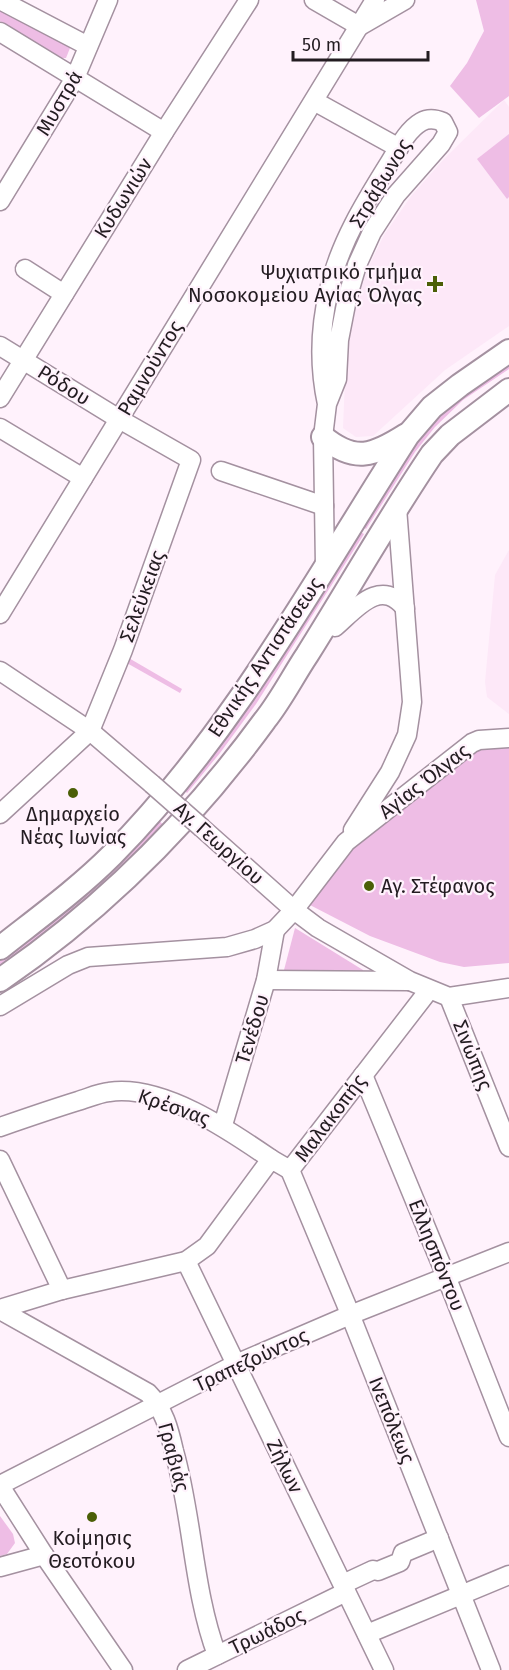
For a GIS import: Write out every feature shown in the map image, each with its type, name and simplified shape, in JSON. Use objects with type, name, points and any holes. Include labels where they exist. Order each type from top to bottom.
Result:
[{"type":"main road","name":"Εθνικής Αντιστάσεως","points":[[0,948],[71,892],[148,818],[234,708],[408,435],[432,407],[509,351]]},
{"type":"main road","name":"Εθνικής Αντιστάσεως","points":[[0,980],[47,946],[94,907],[141,863],[200,802],[266,719],[432,454],[450,435],[509,390]]},
{"type":"main road","points":[[322,437],[336,448],[359,455],[370,454],[408,435]]},
{"type":"street","points":[[0,0],[88,46]]},
{"type":"street","name":"Μυστρά","points":[[0,201],[75,78],[108,0]]},
{"type":"street","name":"Κυδωνιών","points":[[0,398],[164,132],[249,0]]},
{"type":"street","points":[[314,0],[359,26],[405,0]]},
{"type":"street","name":"Ραμνούντος","points":[[0,614],[7,584],[83,478],[375,0]]},
{"type":"street","points":[[0,32],[164,132]]},
{"type":"street","points":[[314,100],[399,148]]},
{"type":"street","name":"Στράβωνος","points":[[325,566],[322,437],[327,404],[337,380],[339,340],[347,299],[357,265],[372,232],[396,195],[441,144],[448,132],[443,122],[435,119],[422,122],[409,133],[355,222],[336,262],[328,292],[321,341],[322,381],[327,404]]},
{"type":"street","points":[[25,269],[64,294]]},
{"type":"street","name":"Ρόδου","points":[[0,346],[191,460]]},
{"type":"street","points":[[0,428],[83,478]]},
{"type":"street","name":"Σελεύκειας","points":[[90,731],[123,650],[191,460]]},
{"type":"street","points":[[221,471],[324,506]]},
{"type":"street","name":"Αγίας Όλγας","points":[[275,930],[294,910],[346,842],[390,772],[407,735],[412,702],[397,508]]},
{"type":"street","points":[[335,627],[371,597],[388,595],[399,601],[405,608]]},
{"type":"street","name":"Αγ. Γεωργίου","points":[[0,671],[90,731],[294,910],[318,928],[410,981],[449,997]]},
{"type":"street","points":[[0,814],[90,731]]},
{"type":"street","name":"Αγίας Όλγας","points":[[346,842],[472,742],[509,738]]},
{"type":"street","points":[[0,1006],[68,965],[88,957],[227,947],[255,939],[275,930]]},
{"type":"street","name":"Τενέδου","points":[[223,1125],[266,980],[275,930]]},
{"type":"street","points":[[266,980],[410,981]]},
{"type":"street","points":[[449,997],[509,988]]},
{"type":"street","name":"Μαλακοπής","points":[[0,1309],[62,1290],[186,1261],[207,1246],[271,1159],[290,1170],[429,990]]},
{"type":"street","name":"Σινώπης","points":[[449,997],[509,1147]]},
{"type":"street","name":"Ελλησπόντου","points":[[363,1075],[509,1437]]},
{"type":"street","name":"Κρέσνας","points":[[0,1127],[50,1109],[107,1092],[118,1091],[153,1096],[198,1113],[223,1125],[271,1159]]},
{"type":"street","points":[[0,1160],[62,1290]]},
{"type":"street","name":"Ινεπόλεως","points":[[290,1170],[491,1670]]},
{"type":"street","name":"Τραπεζούντος","points":[[0,1485],[236,1364],[350,1315],[509,1252]]},
{"type":"street","name":"Ζήλων","points":[[186,1261],[384,1670]]},
{"type":"street","name":"Γραβιάς","points":[[0,1309],[148,1393],[158,1403],[167,1423],[180,1470],[202,1604],[217,1655]]},
{"type":"street","points":[[0,1485],[44,1555],[123,1670]]},
{"type":"street","name":"Τρωάδος","points":[[188,1670],[374,1570],[378,1571],[400,1562],[403,1553],[439,1538]]},
{"type":"street","points":[[0,1567],[44,1555]]},
{"type":"street","points":[[367,1634],[509,1575]]},
{"type":"shaded area","points":[[476,0],[509,0],[509,96],[479,118],[450,86],[467,63],[484,31]]},
{"type":"shaded area","points":[[0,9],[67,45],[70,48],[66,58],[62,58],[0,21]]},
{"type":"shaded area","name":"Ψυχιατρικό τμήμα Νοσοκομείου Αγίας Όλγας","points":[[504,100],[509,107],[509,326],[445,370],[373,436],[356,437],[343,428],[348,327],[368,268],[384,235],[412,195],[445,158]]},
{"type":"shaded area","points":[[509,134],[509,197],[507,199],[477,159]]},
{"type":"shaded area","points":[[509,356],[509,369],[463,400],[435,427],[415,452],[366,529],[358,523],[419,431]]},
{"type":"shaded area","points":[[355,529],[364,534],[256,704],[187,793],[180,786]]},
{"type":"shaded area","points":[[509,550],[509,714],[487,697],[485,682],[495,575]]},
{"type":"shaded area","points":[[127,657],[182,689],[180,693],[125,662]]},
{"type":"shaded area","points":[[509,743],[509,963],[464,967],[440,962],[370,936],[308,904],[343,854],[470,749]]},
{"type":"shaded area","points":[[158,820],[166,827],[120,874],[0,972],[0,961]]},
{"type":"shaded area","points":[[295,928],[363,970],[362,974],[284,970]]},
{"type":"shaded area","points":[[0,1516],[13,1534],[15,1543],[7,1554],[0,1556]]},
{"type":"place","name":"Ψυχιατρικό τμήμα Νοσοκομείου Αγίας Όλγας","points":[[435,284]]},
{"type":"place","name":"Δημαρχείο Νέας Ιωνίας","points":[[73,793]]},
{"type":"place","name":"Αγ. Στέφανος","points":[[369,886]]},
{"type":"place","name":"Κοίμησις Θεοτόκου","points":[[92,1517]]}]
